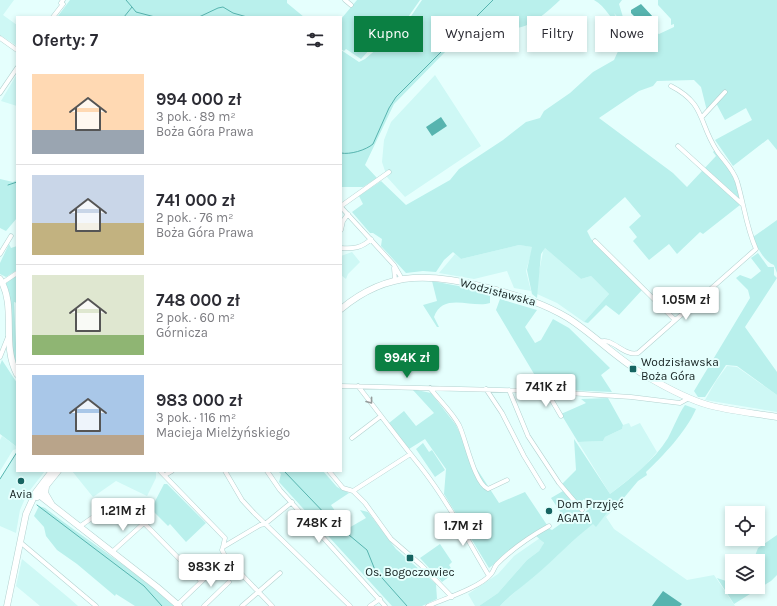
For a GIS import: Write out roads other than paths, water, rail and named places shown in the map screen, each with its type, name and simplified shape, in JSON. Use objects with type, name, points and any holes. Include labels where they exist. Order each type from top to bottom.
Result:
[{"type":"main road","name":"Wodzisławska","points":[[342,308],[364,293],[398,279],[431,277],[446,278],[516,295],[556,312],[600,342],[633,369],[689,398],[720,408],[777,417]]},
{"type":"main road","points":[[1,281],[7,296],[8,337],[12,365],[16,372]]},
{"type":"main road","points":[[25,520],[51,472]]},
{"type":"main road","points":[[7,606],[30,502],[57,472]]},
{"type":"main road","points":[[43,486],[45,493],[54,508]]},
{"type":"main road","points":[[39,496],[157,586],[178,605]]},
{"type":"street","points":[[54,16],[63,4],[61,3],[63,0]]},
{"type":"street","points":[[345,0],[350,5]]},
{"type":"street","points":[[0,38],[16,49]]},
{"type":"street","points":[[0,93],[16,69]]},
{"type":"street","points":[[600,342],[606,341],[629,353],[634,354],[640,352],[756,249],[751,237],[734,173],[712,142],[702,117],[691,99],[671,86]]},
{"type":"street","points":[[702,117],[725,92]]},
{"type":"street","points":[[678,146],[742,204]]},
{"type":"street","points":[[342,205],[389,172]]},
{"type":"street","points":[[342,207],[394,267],[398,279]]},
{"type":"street","points":[[342,226],[348,214]]},
{"type":"street","points":[[0,254],[11,236]]},
{"type":"street","points":[[342,248],[355,249],[371,240]]},
{"type":"street","points":[[595,241],[675,320]]},
{"type":"street","points":[[1,281],[16,274]]},
{"type":"street","points":[[0,357],[8,337]]},
{"type":"street","points":[[342,386],[509,390],[631,397],[680,402],[689,398]]},
{"type":"street","points":[[358,386],[409,454],[420,466],[490,575]]},
{"type":"street","points":[[430,388],[459,425],[475,469],[484,487],[488,489],[507,480]]},
{"type":"street","points":[[486,389],[502,413],[524,456],[543,487]]},
{"type":"street","points":[[509,390],[528,436],[559,483],[582,510]]},
{"type":"street","points":[[547,392],[560,416]]},
{"type":"street","points":[[352,438],[381,416]]},
{"type":"street","points":[[353,491],[409,454]]},
{"type":"street","points":[[161,472],[225,538],[222,550],[226,558],[272,606]]},
{"type":"street","points":[[165,475],[170,472]]},
{"type":"street","points":[[226,472],[242,500],[350,606]]},
{"type":"street","points":[[268,472],[292,502],[386,606]]},
{"type":"street","points":[[330,472],[343,488],[353,491],[374,514],[391,539],[452,597]]},
{"type":"street","points":[[79,527],[116,501]]},
{"type":"street","points":[[223,547],[260,525],[265,524],[292,502]]},
{"type":"street","points":[[112,552],[144,523],[148,507]]},
{"type":"street","points":[[144,523],[201,581]]},
{"type":"street","points":[[428,606],[452,597],[490,575],[494,568],[506,556],[529,537],[549,526]]},
{"type":"street","points":[[20,542],[96,606]]},
{"type":"street","points":[[178,605],[226,558]]},
{"type":"street","points":[[242,606],[259,593],[280,573]]},
{"type":"street","points":[[204,606],[229,582]]},
{"type":"street","points":[[370,606],[380,599]]},
{"type":"waterway","points":[[126,0],[132,7]]},
{"type":"waterway","points":[[342,153],[358,152],[373,144],[389,108],[396,97],[493,0]]},
{"type":"waterway","points":[[125,16],[132,7],[136,12],[151,16]]},
{"type":"waterway","points":[[201,16],[223,7],[233,13],[244,16]]},
{"type":"waterway","points":[[8,185],[16,182]]},
{"type":"waterway","points":[[0,479],[16,454]]},
{"type":"waterway","points":[[285,472],[331,520],[367,550],[375,570],[407,606]]},
{"type":"waterway","points":[[37,505],[144,586],[162,606]]},
{"type":"place","name":"Wodzisławska Boża Góra","points":[[633,369]]},
{"type":"place","name":"Avia","points":[[21,481]]},
{"type":"place","name":"Dom Przyjęć AGATA","points":[[549,511]]},
{"type":"place","name":"Os. Bogoczowiec","points":[[410,558]]}]
